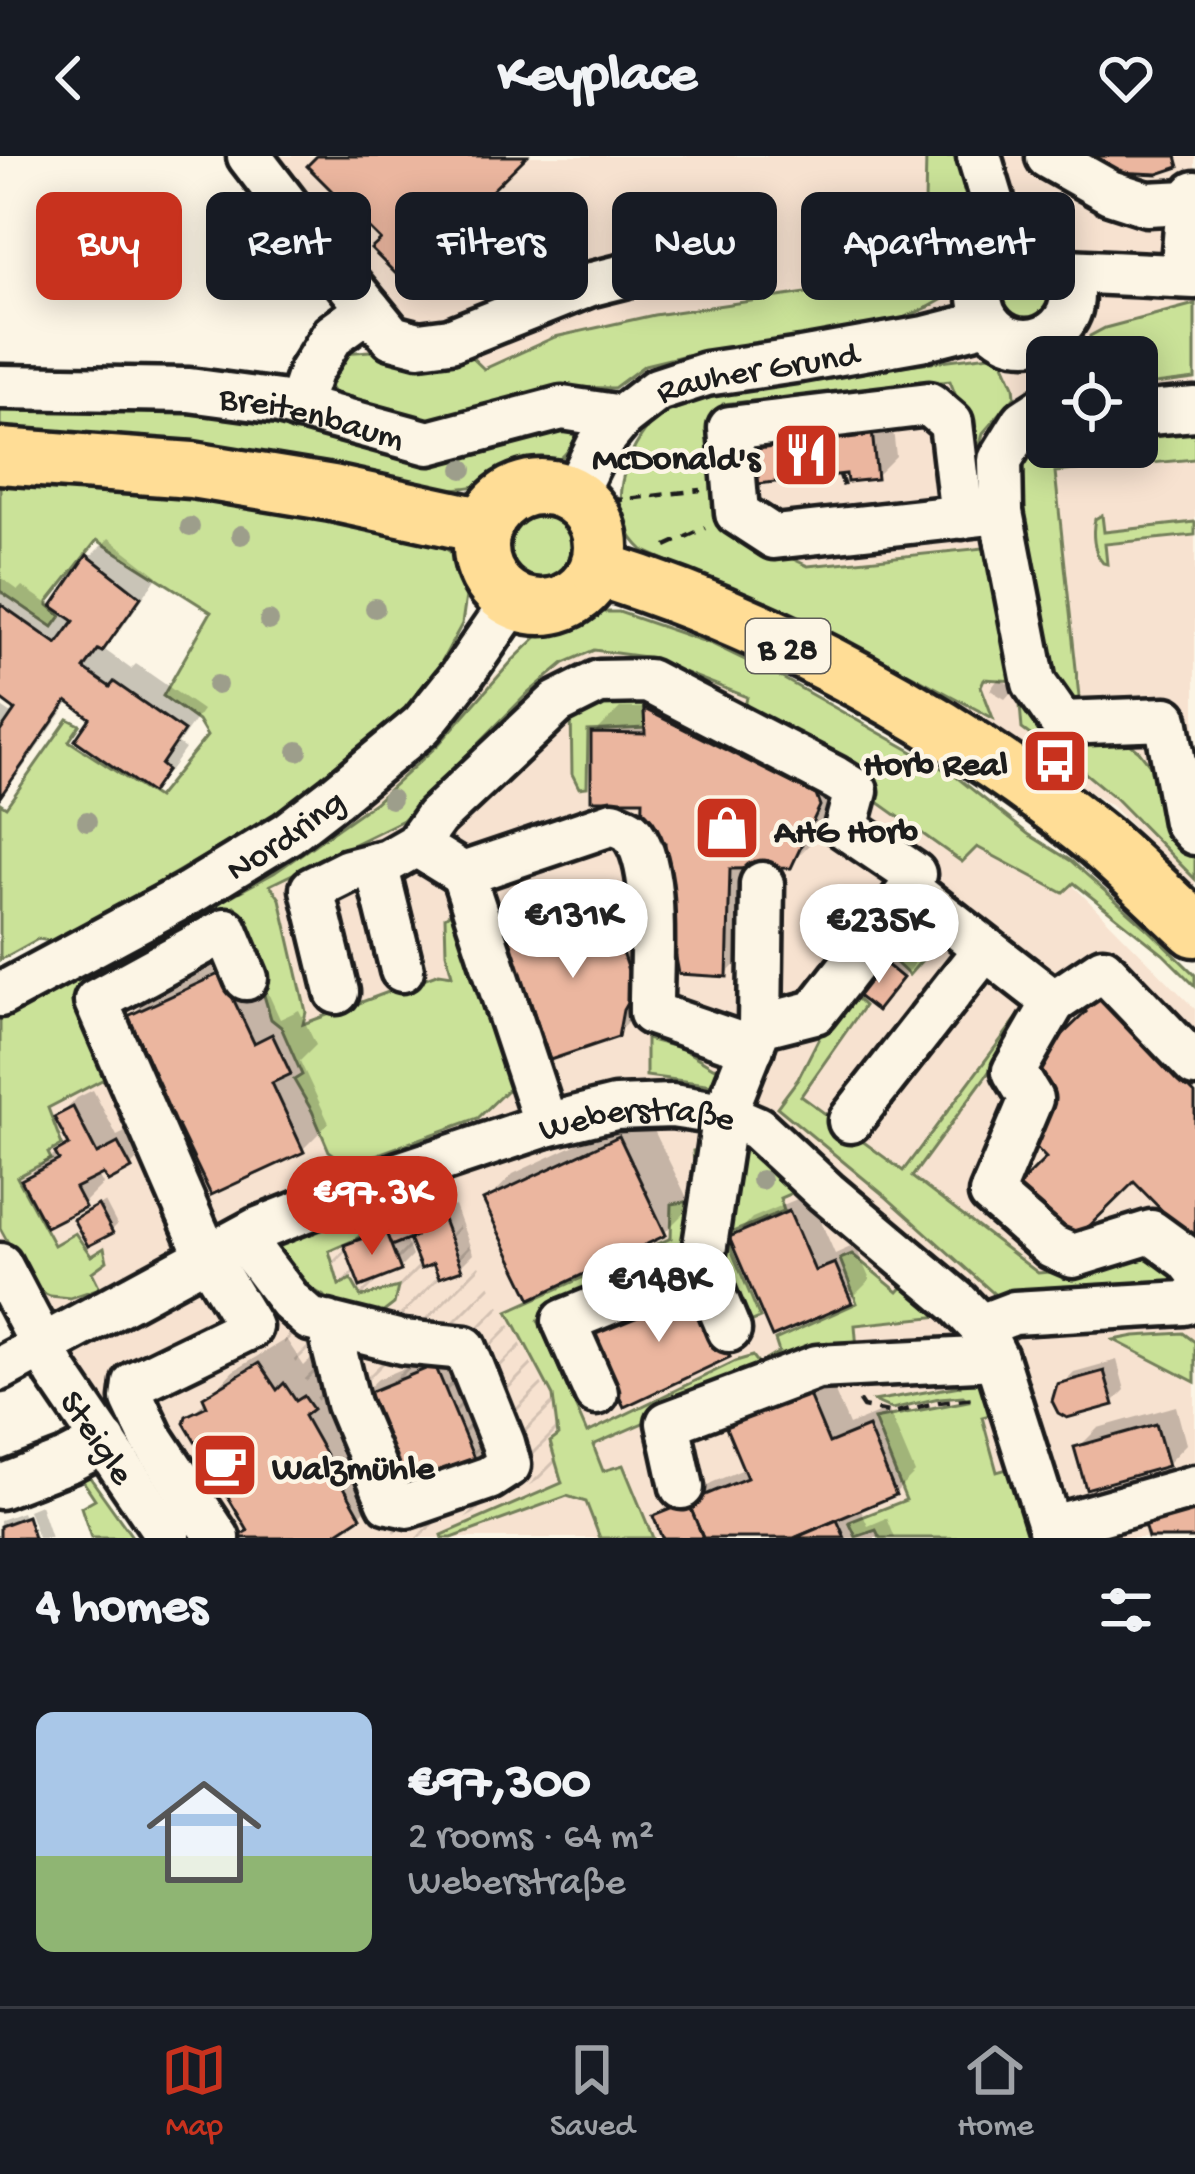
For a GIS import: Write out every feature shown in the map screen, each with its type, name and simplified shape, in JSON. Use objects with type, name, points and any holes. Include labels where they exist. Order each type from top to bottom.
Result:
[{"type":"main road","points":[[0,456],[213,473],[484,526]]},
{"type":"main road","points":[[527,488],[550,488],[581,504],[600,533],[618,576],[585,589],[566,603],[543,608],[513,601],[500,592],[486,573],[480,550],[484,526],[505,498],[527,488]]},
{"type":"main road","name":"B 28","points":[[618,576],[723,616],[836,669],[968,746],[1101,843],[1195,929]]},
{"type":"street","points":[[249,156],[392,337],[419,344],[450,340],[612,279]]},
{"type":"street","points":[[979,156],[990,192]]},
{"type":"street","points":[[1048,157],[1110,192],[1147,204],[1191,198],[1184,276]]},
{"type":"street","name":"Rauher Grund","points":[[581,504],[598,446],[622,417],[657,390],[706,374],[925,338],[1036,326],[1184,276]]},
{"type":"street","points":[[1004,300],[1036,326]]},
{"type":"street","points":[[298,407],[310,372],[333,335],[369,309]]},
{"type":"street","name":"Breitenbaum","points":[[0,387],[189,390],[298,407],[429,442],[562,408],[622,417]]},
{"type":"street","points":[[981,515],[774,537],[736,500],[730,428],[929,404],[951,423],[981,515],[1034,683],[1061,723],[1166,719],[1183,760],[1185,821],[1195,833]]},
{"type":"street","points":[[1158,412],[1195,409]]},
{"type":"street","points":[[981,515],[1000,460],[1026,420]]},
{"type":"street","name":"Nordring","points":[[0,995],[188,894],[288,833],[384,760],[422,725],[513,601]]},
{"type":"street","points":[[337,992],[312,889],[348,871],[388,861],[416,845],[436,817],[557,704],[599,682],[649,681],[836,778],[856,791],[846,828],[914,874],[910,890],[815,1012],[756,1037],[651,1013],[652,903],[643,854],[629,829],[613,823],[463,874]]},
{"type":"street","points":[[416,845],[463,874],[546,1125]]},
{"type":"street","points":[[376,864],[402,970]]},
{"type":"street","points":[[729,1330],[702,1265],[725,1114],[756,1037],[762,884]]},
{"type":"street","points":[[910,890],[1054,1002]]},
{"type":"street","points":[[218,1538],[152,1437],[133,1399],[135,1382],[250,1327],[225,1247],[96,1001],[226,930],[246,977]]},
{"type":"street","points":[[850,1121],[984,950]]},
{"type":"street","points":[[1195,1065],[1103,968],[1054,1002],[1014,1071],[1031,1099],[991,1194],[1052,1247],[1072,1256],[1151,1232],[1195,1268]]},
{"type":"street","name":"Weberstraße","points":[[0,1369],[225,1247],[400,1174],[546,1125],[614,1108],[672,1106],[725,1114],[757,1128],[957,1302],[988,1342],[1052,1533]]},
{"type":"street","points":[[225,1247],[310,1319],[402,1342],[465,1348],[509,1465],[489,1478],[408,1506],[389,1502],[348,1404],[328,1324]]},
{"type":"street","name":"Steigle","points":[[0,1265],[43,1346],[169,1538]]},
{"type":"street","points":[[596,1393],[564,1321],[702,1265]]},
{"type":"street","points":[[682,1487],[668,1423],[817,1367],[988,1342],[1014,1313],[1184,1303],[1195,1295]]},
{"type":"street","points":[[0,1487],[68,1462],[105,1442]]},
{"type":"street","points":[[1052,1533],[1109,1525],[1195,1487]]},
{"type":"path","points":[[840,475],[844,484]]},
{"type":"path","points":[[581,504],[736,500]]},
{"type":"path","points":[[618,576],[736,500]]},
{"type":"shaded area","points":[[222,156],[1195,156],[1195,891],[1112,806],[905,680],[670,560],[671,415],[617,372],[447,414],[311,392],[372,343],[340,300],[371,300],[371,192],[252,192]]},
{"type":"shaded area","points":[[620,624],[1048,860],[1195,1009],[1195,1538],[179,1538],[78,1389],[0,1237],[0,1021],[261,875],[381,787],[523,648],[545,636]]},
{"type":"shaded area","points":[[433,1178],[581,1458],[428,1538],[397,1538],[235,1259]]},
{"type":"green space","points":[[926,156],[959,156],[969,192],[925,192]]},
{"type":"green space","points":[[801,294],[801,300],[941,300],[882,327],[686,355],[645,365],[614,388],[565,387],[420,425],[340,403],[323,375],[342,353],[385,350],[401,363],[462,348],[484,369],[555,337],[654,315]]},
{"type":"green space","points":[[999,300],[1059,300],[1051,314],[1029,324],[1017,321]]},
{"type":"green space","points":[[1195,304],[1195,379],[1158,384],[1158,336],[1090,336]]},
{"type":"green space","points":[[990,355],[1002,359],[1015,396],[983,433],[978,453],[950,381],[723,404],[714,437],[746,537],[808,566],[984,548],[983,525],[1017,681],[984,679],[981,686],[993,718],[876,656],[643,550],[630,535],[620,500],[627,463],[647,429],[677,403],[710,389]]},
{"type":"green space","points":[[0,394],[279,413],[381,439],[583,421],[567,451],[539,470],[484,485],[434,490],[0,436]]},
{"type":"green space","points":[[1195,432],[1195,459],[1158,462],[1158,436]]},
{"type":"green space","points":[[1026,445],[1026,468],[1098,468],[1055,472],[1080,706],[1054,696],[1025,541],[1017,465]]},
{"type":"green space","points":[[0,483],[268,502],[412,530],[451,552],[467,589],[462,624],[413,703],[290,806],[57,942],[38,939],[0,960],[0,803],[6,807],[68,719],[80,725],[69,741],[157,798],[207,736],[198,721],[163,696],[211,612],[97,540],[48,602],[61,616],[53,627],[0,591]]},
{"type":"green space","points":[[542,507],[573,519],[585,550],[573,581],[542,593],[511,581],[499,550],[511,519]]},
{"type":"green space","points":[[1102,515],[1104,532],[1195,522],[1195,535],[1105,544],[1107,564],[1094,542],[1095,519]]},
{"type":"green space","points":[[601,612],[619,612],[712,644],[954,775],[1028,834],[1071,861],[1195,975],[1195,986],[1163,954],[1074,883],[1063,893],[977,847],[962,862],[875,800],[878,791],[743,717],[747,697],[645,657],[594,650],[564,663],[527,694],[403,820],[270,885],[280,899],[306,1012],[303,1024],[439,973],[452,975],[445,917],[457,908],[523,1081],[478,1118],[348,1165],[329,1151],[294,1080],[302,1075],[281,1027],[271,1019],[234,906],[72,998],[186,1237],[181,1239],[104,1079],[48,1108],[62,1145],[48,1153],[51,1159],[17,1177],[54,1245],[75,1233],[91,1256],[104,1248],[107,1261],[92,1272],[100,1288],[70,1298],[33,1288],[0,1228],[0,1020],[274,873],[374,803],[439,744],[539,635]]},
{"type":"green space","points":[[1019,693],[1125,740],[1139,751],[1195,839],[1195,879],[1085,773],[1076,757],[1060,747],[1056,754],[1022,729]]},
{"type":"green space","points":[[591,700],[643,700],[645,728],[588,731],[587,787],[579,788],[572,774],[571,706]]},
{"type":"green space","points":[[907,913],[933,934],[925,944],[930,951],[909,975],[884,956],[852,994],[864,1006],[801,1096],[903,1171],[1026,1006],[1017,990],[1032,1013],[912,1177],[1038,1273],[1075,1270],[1128,1251],[1178,1272],[1178,1279],[1165,1287],[1123,1285],[1000,1299],[777,1107],[798,1079],[832,1012]]},
{"type":"green space","points":[[646,1039],[681,1048],[713,1067],[735,1070],[729,1087],[646,1076]]},
{"type":"green space","points":[[750,1145],[806,1187],[780,1198],[784,1211],[725,1235],[760,1318],[741,1326],[713,1257],[737,1155]]},
{"type":"green space","points":[[712,1147],[692,1253],[538,1320],[587,1433],[736,1361],[753,1356],[759,1364],[779,1352],[775,1340],[857,1303],[840,1259],[852,1254],[898,1292],[910,1279],[968,1339],[957,1336],[941,1316],[855,1325],[857,1349],[827,1342],[593,1445],[603,1471],[623,1465],[653,1538],[600,1538],[586,1502],[567,1496],[443,1538],[562,1483],[550,1442],[558,1436],[553,1396],[508,1311],[671,1238],[672,1204],[697,1200],[693,1151]]},
{"type":"green space","points":[[407,1184],[433,1201],[438,1212],[415,1221],[409,1208],[378,1220],[381,1228],[329,1251],[339,1285],[351,1279],[361,1297],[398,1287],[394,1304],[381,1314],[359,1317],[274,1266],[273,1239]]},
{"type":"green space","points":[[1183,1333],[1195,1342],[1195,1382],[1114,1340],[1135,1336]]},
{"type":"green space","points":[[960,1367],[990,1374],[1001,1412],[982,1417],[997,1472],[1014,1467],[1036,1538],[880,1538],[876,1530],[856,1537],[849,1522],[906,1500],[874,1419],[968,1401],[963,1396],[939,1398],[892,1409],[874,1401],[960,1386]]},
{"type":"green space","points":[[84,1469],[133,1538],[91,1538],[81,1507],[95,1499],[77,1472]]},
{"type":"building","points":[[317,156],[527,156],[491,192],[395,192],[395,273],[371,249],[381,240],[371,230],[371,192],[333,192],[307,166]]},
{"type":"building","points":[[1075,156],[1176,156],[1179,167],[1158,174],[1115,172]]},
{"type":"building","name":"McDonald's","points":[[871,421],[877,479],[847,482],[846,474],[740,486],[735,436]]},
{"type":"building","points":[[87,555],[141,597],[84,669],[110,687],[114,682],[184,731],[161,765],[167,770],[151,793],[75,740],[90,718],[67,701],[0,797],[0,732],[15,710],[0,699],[0,604],[57,644],[74,621],[52,606]]},
{"type":"building","name":"AHG Horb","points":[[644,709],[816,795],[820,806],[791,868],[730,869],[727,977],[679,974],[675,952],[662,952],[665,843],[642,843],[643,800],[591,800],[591,733],[645,734]]},
{"type":"building","points":[[588,907],[620,947],[632,982],[630,998],[618,1037],[550,1060],[507,934]]},
{"type":"building","points":[[881,960],[903,978],[877,1011],[855,994]]},
{"type":"building","points":[[221,973],[254,1043],[272,1034],[291,1074],[272,1083],[304,1152],[211,1195],[178,1126],[159,1135],[141,1095],[160,1086],[128,1016]]},
{"type":"building","points":[[1096,996],[1104,996],[1195,1094],[1195,1244],[1134,1182],[1069,1246],[1014,1190],[1046,1158],[1022,1133],[1054,1102],[1024,1072],[1086,1012],[1083,1009]]},
{"type":"building","points":[[73,1107],[97,1154],[118,1143],[132,1169],[108,1182],[103,1174],[75,1188],[85,1207],[46,1227],[21,1180],[59,1160],[55,1153],[69,1145],[54,1117]]},
{"type":"building","points":[[619,1136],[666,1235],[531,1299],[483,1200]]},
{"type":"building","points":[[98,1205],[113,1233],[88,1246],[73,1219]]},
{"type":"building","points":[[789,1211],[815,1271],[835,1263],[852,1303],[772,1337],[729,1237]]},
{"type":"building","points":[[407,1212],[416,1236],[391,1246],[382,1222]]},
{"type":"building","points":[[442,1217],[462,1270],[439,1278],[433,1264],[421,1269],[409,1239],[416,1236],[413,1228]]},
{"type":"building","points":[[385,1230],[401,1271],[360,1287],[344,1245]]},
{"type":"building","points":[[695,1284],[730,1357],[624,1407],[589,1333]]},
{"type":"building","points":[[259,1363],[277,1390],[284,1383],[296,1401],[304,1396],[313,1409],[304,1416],[361,1517],[329,1538],[241,1538],[248,1531],[184,1423],[186,1416],[207,1406],[203,1397]]},
{"type":"building","points":[[435,1365],[475,1461],[395,1495],[355,1398]]},
{"type":"building","points":[[1104,1371],[1114,1405],[1067,1418],[1058,1413],[1052,1401],[1057,1384]]},
{"type":"building","points":[[804,1383],[829,1443],[868,1427],[896,1495],[794,1538],[703,1538],[688,1502],[747,1478],[722,1418]]},
{"type":"building","points":[[1156,1424],[1168,1466],[1086,1489],[1074,1447]]},
{"type":"building","points":[[1195,1498],[1195,1538],[1148,1538],[1141,1515]]},
{"type":"building","points":[[688,1502],[703,1538],[662,1538],[653,1516]]},
{"type":"building","points":[[27,1516],[34,1538],[0,1538],[0,1526]]},
{"type":"building","points":[[837,1520],[845,1538],[797,1538],[797,1537]]},
{"type":"place","name":"McDonald's","points":[[806,455]]},
{"type":"place","name":"Horb Real","points":[[1055,761]]},
{"type":"place","name":"AHG Horb","points":[[727,828]]},
{"type":"place","name":"Walzmühle","points":[[225,1465]]}]
